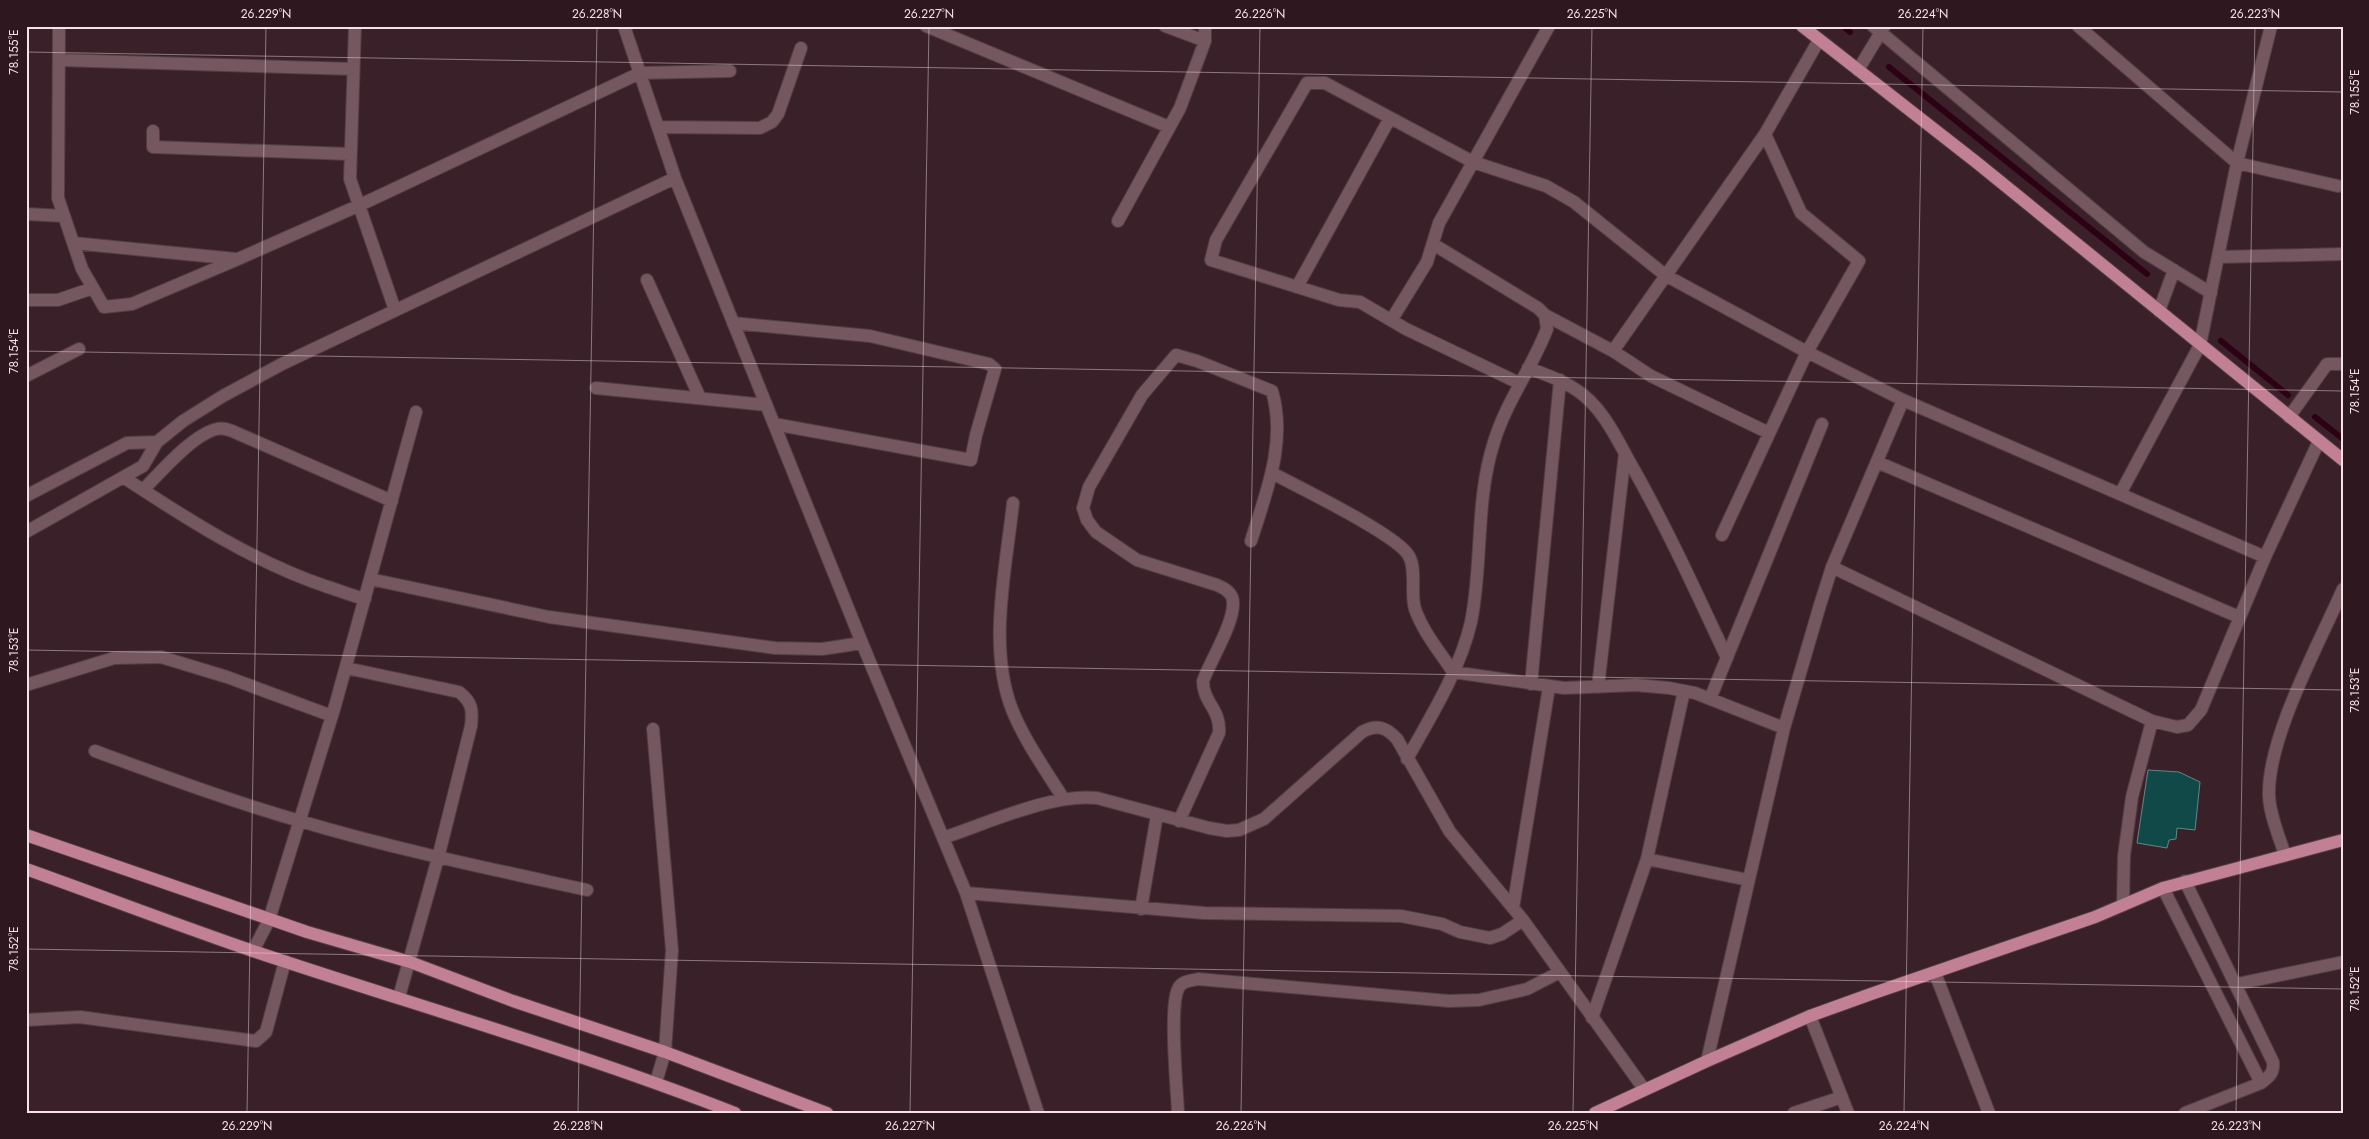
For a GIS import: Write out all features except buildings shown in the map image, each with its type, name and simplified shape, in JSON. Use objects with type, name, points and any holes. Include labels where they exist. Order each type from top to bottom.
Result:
[{"type":"main road","points":[[1802,26],[2343,460]]},
{"type":"main road","points":[[26,835],[269,920],[410,962],[513,1001],[665,1052],[827,1113]]},
{"type":"main road","points":[[1595,1113],[1644,1088],[1810,1016],[2123,905],[2163,888],[2343,840]]},
{"type":"main road","points":[[26,869],[252,951],[399,996],[656,1082],[735,1113]]},
{"type":"street","points":[[59,26],[58,198],[82,270],[104,307],[132,304],[238,259],[360,205],[640,72],[730,70]]},
{"type":"street","points":[[355,26],[350,179],[395,310]]},
{"type":"street","points":[[624,26],[675,178],[862,643],[966,893],[1038,1113]]},
{"type":"street","points":[[1165,26],[1205,41]]},
{"type":"street","points":[[1118,221],[1180,108],[1205,41],[1205,26]]},
{"type":"street","points":[[1392,319],[1427,262],[1439,224],[1549,26]]},
{"type":"street","points":[[2078,26],[2237,163],[2338,186]]},
{"type":"street","points":[[2120,494],[2200,345],[2237,163],[2271,26]]},
{"type":"street","points":[[929,27],[1169,127]]},
{"type":"street","points":[[1858,70],[1880,28],[2144,252],[2210,293]]},
{"type":"street","points":[[1613,351],[1765,134],[1819,40]]},
{"type":"street","points":[[658,127],[760,128],[772,122],[778,114],[801,48]]},
{"type":"street","points":[[59,60],[354,69]]},
{"type":"street","points":[[1519,383],[1406,329],[1392,319],[1360,302],[1339,300],[1211,260],[1216,240],[1307,83],[1325,83],[1473,162],[1546,186],[1574,202],[1665,275],[1807,352],[1903,400],[2265,557]]},
{"type":"street","points":[[1297,287],[1390,118]]},
{"type":"street","points":[[153,131],[153,148],[350,154]]},
{"type":"street","points":[[1722,535],[1807,352],[1859,261],[1801,213],[1765,134]]},
{"type":"street","points":[[26,532],[143,466],[157,442],[183,421],[223,396],[282,364],[675,178]]},
{"type":"street","points":[[26,214],[64,216]]},
{"type":"street","points":[[73,243],[238,259]]},
{"type":"street","points":[[1433,244],[1538,308],[1545,315],[1613,351],[1651,376],[1770,433]]},
{"type":"street","points":[[2219,257],[2343,254]]},
{"type":"street","points":[[2159,311],[2174,270]]},
{"type":"street","points":[[647,280],[700,398]]},
{"type":"street","points":[[26,300],[58,300],[93,288]]},
{"type":"street","points":[[1407,759],[1453,672],[1466,640],[1474,600],[1482,496],[1488,462],[1505,411],[1548,329],[1545,315]]},
{"type":"street","points":[[733,323],[870,336],[989,364],[995,369],[976,434],[971,460],[774,424]]},
{"type":"street","points":[[26,376],[79,349]]},
{"type":"street","points":[[1179,821],[1219,733],[1220,721],[1216,710],[1203,691],[1203,681],[1232,617],[1234,604],[1232,596],[1228,590],[1217,585],[1137,560],[1096,532],[1087,520],[1084,508],[1089,487],[1142,395],[1176,355],[1197,361],[1272,391],[1276,404],[1278,429],[1272,473],[1251,541]]},
{"type":"street","points":[[2289,416],[2327,364],[2343,364]]},
{"type":"street","points":[[1528,368],[1560,380],[1590,401],[1610,427],[1671,539],[1727,658]]},
{"type":"street","points":[[1531,684],[1560,380]]},
{"type":"street","points":[[596,388],[766,405]]},
{"type":"street","points":[[1707,1061],[1784,728],[1832,567],[1903,400]]},
{"type":"street","points":[[252,951],[269,920],[332,716],[416,412]]},
{"type":"street","points":[[1710,699],[1822,424]]},
{"type":"street","points":[[142,490],[194,442],[208,432],[218,428],[228,429],[392,501]]},
{"type":"street","points":[[1832,567],[2152,721],[2177,727],[2188,725],[2201,710],[2265,557],[2319,441]]},
{"type":"street","points":[[26,496],[127,443],[157,442]]},
{"type":"street","points":[[1598,687],[1624,453]]},
{"type":"street","points":[[1877,462],[2239,617]]},
{"type":"street","points":[[1272,473],[1385,534],[1403,548],[1410,557],[1415,608],[1423,626],[1453,672],[1549,687],[1636,685],[1684,691],[1710,699],[1784,728]]},
{"type":"street","points":[[123,477],[194,524],[265,561],[304,579],[365,598]]},
{"type":"street","points":[[1013,503],[999,622],[1001,665],[1013,712],[1062,798]]},
{"type":"street","points":[[370,579],[549,617],[775,648],[822,649],[862,643]]},
{"type":"street","points":[[2285,855],[2274,823],[2269,798],[2274,761],[2292,704],[2343,589]]},
{"type":"street","points":[[26,686],[114,658],[161,657],[227,677],[332,716]]},
{"type":"street","points":[[346,668],[459,692],[469,699],[473,710],[471,726],[438,858],[399,996]]},
{"type":"street","points":[[1513,908],[1549,687]]},
{"type":"street","points":[[1592,1018],[1647,859],[1684,691]]},
{"type":"street","points":[[2123,905],[2124,856],[2132,796],[2152,721]]},
{"type":"street","points":[[944,838],[1062,798],[1097,798],[1179,821],[1227,831],[1250,827],[1264,819],[1362,732],[1373,727],[1381,727],[1390,731],[1397,739],[1450,832],[1523,920],[1644,1088]]},
{"type":"street","points":[[653,729],[672,950],[665,1052],[656,1082]]},
{"type":"street","points":[[95,750],[151,772],[300,821],[438,858],[588,890]]},
{"type":"street","points":[[1142,909],[1157,814]]},
{"type":"street","points":[[1647,859],[1748,880]]},
{"type":"street","points":[[2185,882],[2237,984],[2273,1062],[2274,1070],[2261,1083],[2185,1113]]},
{"type":"street","points":[[2163,888],[2261,1083]]},
{"type":"street","points":[[966,893],[1204,913],[1401,916],[1442,924],[1460,932],[1490,938],[1502,934],[1523,920]]},
{"type":"street","points":[[26,1020],[80,1017],[256,1041],[266,1032],[285,961]]},
{"type":"street","points":[[2237,984],[2343,962]]},
{"type":"street","points":[[1178,1113],[1174,1009],[1177,990],[1181,984],[1187,981],[1198,979],[1449,1001],[1479,1000],[1527,989],[1560,972]]},
{"type":"street","points":[[1935,973],[1989,1113]]},
{"type":"street","points":[[1810,1016],[1848,1113]]},
{"type":"street","points":[[1794,1113],[1842,1097]]},
{"type":"waterway","points":[[1843,26],[1850,32]]},
{"type":"waterway","points":[[1889,67],[2147,274]]},
{"type":"waterway","points":[[2221,341],[2288,395]]},
{"type":"waterway","points":[[2315,417],[2343,439]]}]
